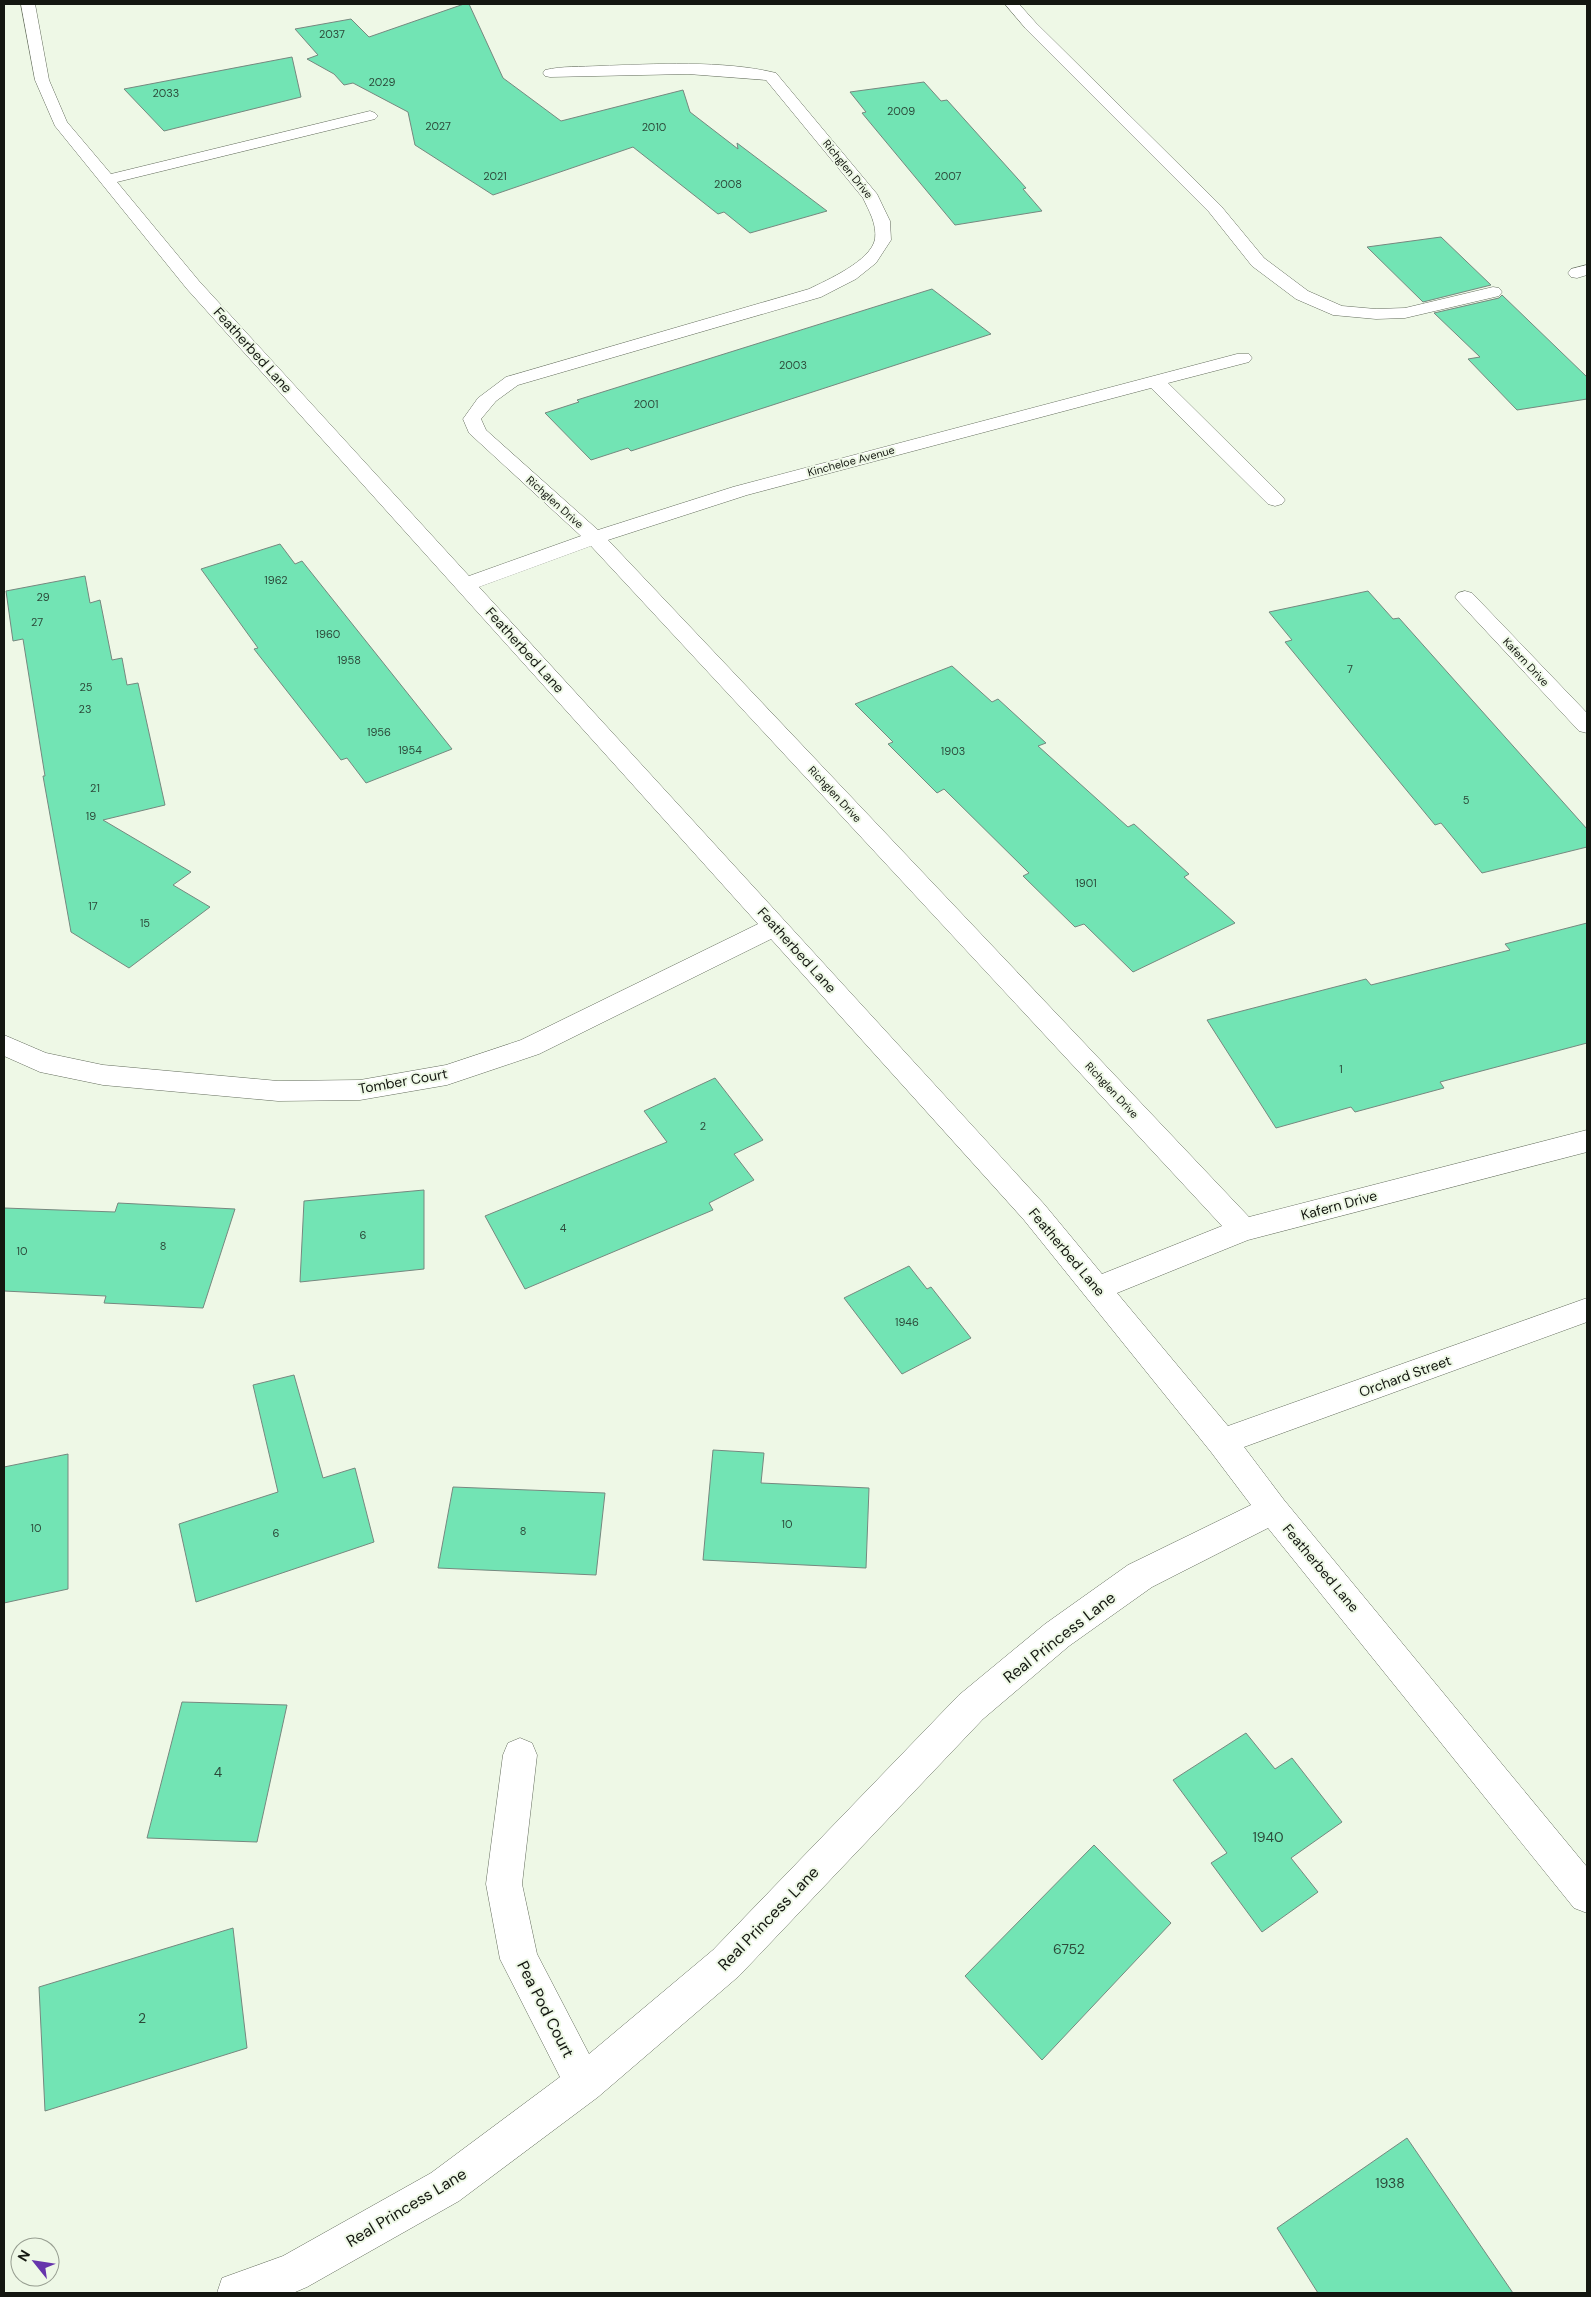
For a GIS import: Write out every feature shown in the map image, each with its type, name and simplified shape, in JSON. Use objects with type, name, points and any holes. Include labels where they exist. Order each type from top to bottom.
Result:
[{"type":"street","name":"Featherbed Lane","points":[[28,4],[42,80],[60,123],[193,284],[1034,1212],[1222,1442],[1273,1510],[1587,1895]]},
{"type":"street","points":[[1012,4],[1031,26],[1215,209],[1258,262],[1302,295],[1340,311],[1376,314],[1405,313],[1492,292]]},
{"type":"street","name":"Richglen Drive","points":[[550,72],[670,67],[739,71],[771,76],[871,196],[882,222],[883,240],[870,259],[850,275],[815,293],[512,381],[491,394],[479,406],[472,419],[478,433],[595,538],[1243,1230]]},
{"type":"street","points":[[107,180],[370,116]]},
{"type":"street","name":"Kincheloe Avenue","points":[[466,585],[595,538],[740,491],[1243,358]]},
{"type":"street","points":[[1155,381],[1275,500]]},
{"type":"street","name":"Kafern Drive","points":[[1465,597],[1587,726]]},
{"type":"street","name":"Tomber Court","points":[[4,1045],[40,1062],[103,1075],[278,1091],[360,1090],[447,1075],[530,1048],[775,926]]},
{"type":"street","name":"Kafern Drive","points":[[1097,1288],[1243,1230],[1587,1141]]},
{"type":"street","name":"Orchard Street","points":[[1222,1442],[1587,1310]]},
{"type":"street","name":"Real Princess Lane","points":[[237,2293],[292,2273],[445,2186],[584,2083],[726,1963],[971,1707],[1057,1635],[1140,1576],[1273,1510]]},
{"type":"street","name":"Pea Pod Court","points":[[520,1755],[504,1884],[519,1959],[584,2083]]},
{"type":"building","points":[[464,4],[469,4],[503,78],[561,121],[683,90],[690,112],[738,149],[737,143],[827,211],[750,233],[724,212],[718,214],[633,147],[493,195],[415,145],[408,112],[353,83],[344,85],[334,74],[307,59],[318,55],[295,29],[351,19],[369,37]]},
{"type":"building","points":[[292,57],[301,97],[164,131],[124,89]]},
{"type":"building","points":[[924,82],[941,101],[947,100],[1026,188],[1023,189],[1042,211],[955,225],[862,113],[866,112],[850,92]]},
{"type":"building","points":[[1441,237],[1491,285],[1423,302],[1367,247]]},
{"type":"building","points":[[932,289],[991,334],[631,451],[628,448],[591,460],[545,413],[579,402],[577,400]]},
{"type":"building","points":[[1502,295],[1587,377],[1587,399],[1517,410],[1468,359],[1480,357],[1434,313],[1499,298]]},
{"type":"building","points":[[280,544],[295,564],[302,561],[452,749],[366,783],[347,758],[341,760],[254,649],[258,648],[201,569]]},
{"type":"building","points":[[85,576],[90,603],[100,600],[112,660],[122,658],[127,685],[138,683],[165,805],[103,820],[191,872],[173,885],[210,907],[129,968],[71,932],[43,776],[45,776],[23,639],[13,641],[6,591]]},
{"type":"building","points":[[1368,591],[1393,619],[1399,618],[1587,829],[1587,847],[1482,873],[1441,823],[1435,825],[1285,642],[1292,640],[1269,612]]},
{"type":"building","points":[[952,666],[992,702],[998,699],[1046,743],[1038,746],[1128,827],[1134,824],[1189,874],[1184,877],[1235,923],[1133,972],[1084,924],[1075,927],[1023,876],[1029,873],[944,789],[937,793],[888,744],[893,742],[855,704]]},
{"type":"building","points":[[1587,923],[1587,1043],[1440,1082],[1444,1088],[1355,1112],[1351,1107],[1276,1128],[1207,1020],[1366,979],[1371,985],[1510,950],[1505,944]]},
{"type":"building","points":[[715,1078],[763,1140],[734,1154],[754,1180],[709,1203],[713,1210],[525,1289],[485,1216],[667,1142],[644,1111]]},
{"type":"building","points":[[424,1190],[424,1269],[300,1282],[304,1201]]},
{"type":"building","points":[[118,1203],[235,1209],[203,1308],[104,1303],[106,1296],[4,1291],[4,1208],[115,1212]]},
{"type":"building","points":[[909,1266],[927,1289],[931,1287],[971,1338],[902,1374],[844,1298]]},
{"type":"building","points":[[294,1375],[323,1478],[355,1468],[374,1542],[196,1602],[179,1524],[278,1492],[253,1385]]},
{"type":"building","points":[[713,1450],[764,1453],[761,1483],[869,1488],[866,1568],[703,1560]]},
{"type":"building","points":[[68,1454],[68,1589],[4,1603],[4,1467]]},
{"type":"building","points":[[453,1487],[605,1493],[596,1575],[438,1568]]},
{"type":"building","points":[[182,1702],[287,1705],[257,1842],[147,1838]]},
{"type":"building","points":[[1246,1733],[1275,1769],[1292,1758],[1342,1822],[1291,1858],[1318,1892],[1262,1932],[1211,1863],[1227,1853],[1173,1780]]},
{"type":"building","points":[[1094,1845],[1171,1923],[1042,2060],[965,1976]]},
{"type":"building","points":[[233,1928],[247,2048],[45,2111],[39,1987]]},
{"type":"building","points":[[1407,2138],[1513,2293],[1318,2293],[1277,2228]]}]
